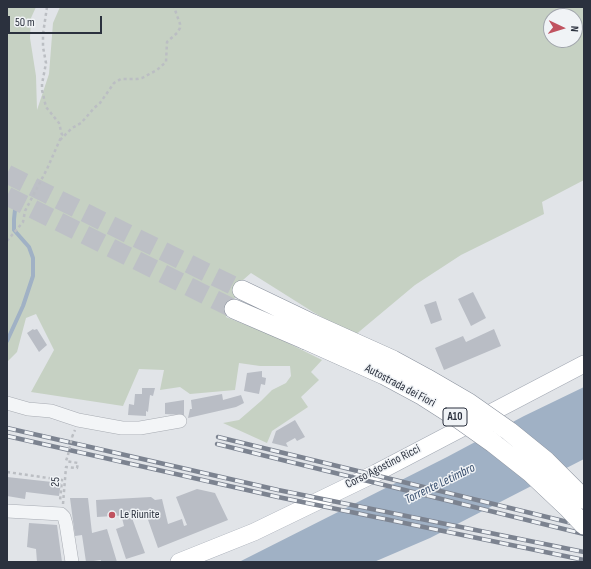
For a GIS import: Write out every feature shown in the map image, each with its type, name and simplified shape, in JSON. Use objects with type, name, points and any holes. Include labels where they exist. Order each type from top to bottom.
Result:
[{"type":"highway","name":"Autostrada dei Fiori","points":[[242,290],[310,332],[423,396],[459,419],[493,443],[531,473],[584,525]]},
{"type":"highway","name":"Autostrada dei Fiori","points":[[234,309],[310,332],[393,360],[469,403],[509,431],[546,461],[584,499]]},
{"type":"main road","name":"Corso Agostino Ricci","points":[[179,562],[254,532],[376,472],[584,364]]},
{"type":"street","points":[[7,403],[28,409],[52,411],[78,420],[122,428],[140,428],[180,421]]},
{"type":"street","points":[[7,510],[62,508],[72,562]]},
{"type":"path","points":[[7,241],[23,222],[25,210],[47,169],[57,143],[62,135],[59,123],[46,107],[42,90],[46,63],[43,47],[43,34],[47,7]]},
{"type":"path","points":[[57,143],[72,128],[81,123],[100,103],[106,92],[114,83],[121,79],[142,78],[157,70],[166,62],[168,42],[180,28],[174,7]]},
{"type":"path","name":"25","points":[[62,508],[66,467],[77,468],[78,463],[66,461],[72,437]]},
{"type":"path","points":[[7,472],[62,480],[60,501],[62,508]]},
{"type":"green space","points":[[7,7],[36,7],[31,18],[30,38],[36,76],[37,110],[49,74],[53,23],[60,7],[584,7],[584,180],[542,202],[544,214],[461,255],[415,285],[354,336],[251,273],[243,280],[226,317],[276,337],[322,360],[311,372],[319,380],[301,397],[308,407],[272,431],[267,443],[223,423],[239,420],[272,390],[286,383],[291,376],[290,366],[260,366],[239,363],[235,390],[190,394],[180,387],[160,390],[164,370],[139,369],[123,406],[31,392],[54,350],[36,314],[26,318],[17,352],[7,362]]},
{"type":"water","name":"Torrente Letimbro","points":[[584,387],[584,459],[430,538],[374,562],[239,562],[447,457],[524,416]]},
{"type":"building","points":[[473,292],[486,318],[471,326],[458,299]]},
{"type":"building","points":[[436,301],[442,320],[431,324],[424,305]]},
{"type":"building","points":[[33,329],[37,329],[47,345],[39,352],[27,333]]},
{"type":"building","points":[[494,329],[501,346],[444,370],[435,348],[463,336],[466,342]]},
{"type":"building","points":[[262,371],[262,377],[266,378],[265,385],[261,384],[259,394],[244,391],[247,373]]},
{"type":"building","points":[[142,388],[155,388],[153,396],[150,395],[148,412],[146,411],[146,416],[128,415],[129,404],[134,405],[135,394],[142,394]]},
{"type":"building","points":[[222,394],[223,400],[241,395],[244,403],[236,407],[188,418],[190,409],[192,409],[191,400]]},
{"type":"building","points":[[184,400],[184,415],[165,414],[165,403]]},
{"type":"building","points":[[295,420],[305,437],[297,441],[295,438],[286,443],[288,447],[272,443],[276,431]]},
{"type":"building","points":[[7,477],[61,483],[59,496],[26,492],[25,499],[7,496]]},
{"type":"building","points":[[197,489],[215,493],[228,520],[158,548],[146,514],[97,517],[96,500],[151,497],[155,500],[162,499],[168,524],[182,519],[184,526],[187,525],[176,497]]},
{"type":"building","points":[[70,498],[88,498],[92,533],[107,529],[117,562],[101,562],[101,560],[86,562],[82,535],[75,536]]},
{"type":"building","points":[[122,518],[132,518],[145,553],[126,559],[116,529],[124,526]]},
{"type":"building","points":[[29,523],[57,525],[62,562],[37,562],[36,549],[27,547]]},
{"type":"waterway","points":[[7,341],[23,306],[33,276],[33,258],[29,247],[14,230],[15,210]]},
{"type":"tunnel","points":[[7,174],[242,290]]},
{"type":"tunnel","points":[[7,196],[234,309]]},
{"type":"railway","points":[[7,428],[278,490],[584,552]]},
{"type":"railway","points":[[7,436],[278,497],[584,560]]},
{"type":"railway","points":[[218,437],[584,526]]},
{"type":"railway","points":[[217,444],[584,534]]},
{"type":"place","name":"Le Riunite","points":[[112,515]]}]
